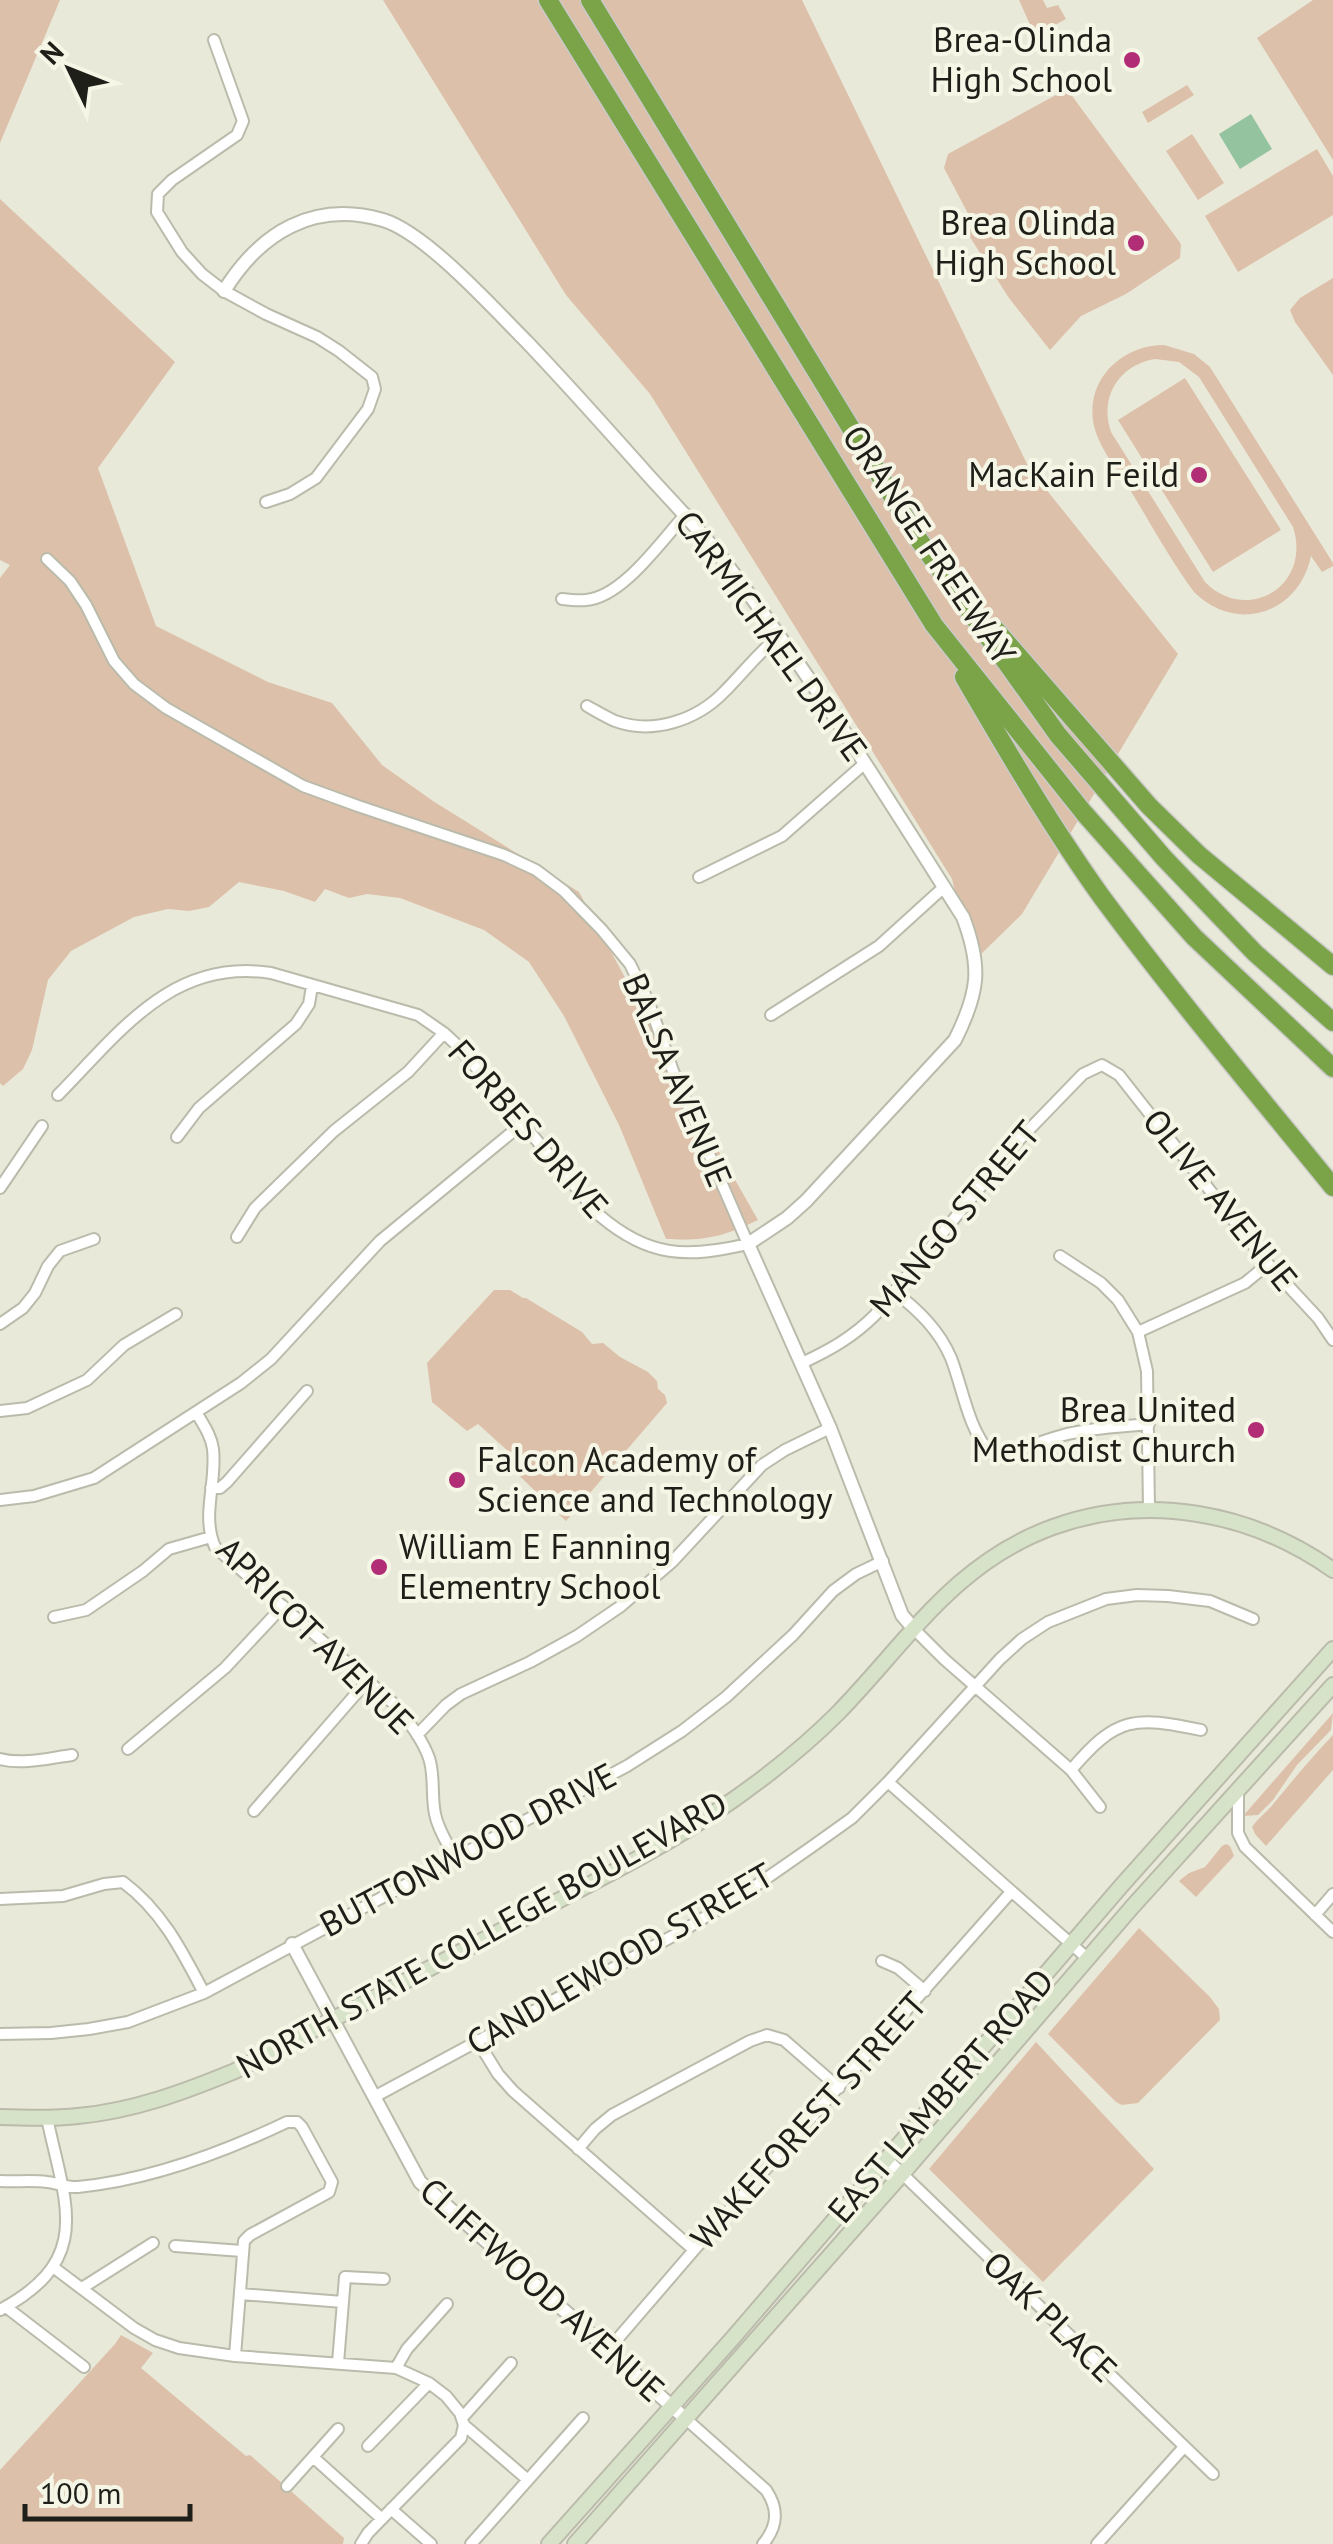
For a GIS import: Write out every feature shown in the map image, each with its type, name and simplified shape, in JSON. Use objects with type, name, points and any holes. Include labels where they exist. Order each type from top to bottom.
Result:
[{"type":"highway","name":"ORANGE FREEWAY","points":[[548,0],[934,624],[1084,814],[1194,937],[1333,1068]]},
{"type":"highway","name":"ORANGE FREEWAY","points":[[590,0],[919,540],[1058,734],[1164,858],[1255,953],[1333,1020]]},
{"type":"highway","points":[[919,540],[1148,806],[1200,855],[1333,966]]},
{"type":"highway","points":[[934,624],[1019,772],[1100,894],[1333,1187]]},
{"type":"main road","name":"NORTH STATE COLLEGE BOULEVARD","points":[[0,2118],[81,2116],[190,2090],[235,2071],[654,1850],[734,1799],[827,1723],[961,1579],[1002,1549],[1057,1526],[1149,1509],[1215,1516],[1266,1531],[1333,1570]]},
{"type":"main road","name":"EAST LAMBERT ROAD","points":[[549,2544],[1333,1649]]},
{"type":"main road","name":"EAST LAMBERT ROAD","points":[[574,2544],[902,2174],[1087,1958],[1333,1685]]},
{"type":"street","points":[[214,40],[244,122],[236,136],[185,170],[158,194],[156,212],[202,274],[224,291],[339,351],[372,377],[375,390],[368,409],[316,478],[290,494],[266,502]]},
{"type":"street","name":"CARMICHAEL DRIVE","points":[[224,291],[247,257],[263,242],[302,220],[341,214],[374,218],[396,226],[430,250],[498,312],[596,415],[726,564],[780,636],[963,918],[974,946],[976,981],[970,1010],[956,1040],[806,1200],[748,1244]]},
{"type":"street","points":[[562,600],[588,600],[622,584],[686,514]]},
{"type":"street","name":"BALSA AVENUE","points":[[47,559],[78,593],[114,661],[134,684],[166,708],[303,786],[504,854],[536,870],[564,891],[602,930],[630,964],[649,1004],[673,1071],[830,1428],[902,1615],[944,1659],[1071,1770],[1100,1806]]},
{"type":"street","points":[[588,706],[616,721],[643,727],[672,723],[700,712],[780,636]]},
{"type":"street","points":[[698,877],[782,836],[864,764]]},
{"type":"street","points":[[771,1015],[878,946],[944,887]]},
{"type":"street","name":"FORBES DRIVE","points":[[58,1095],[133,1018],[172,989],[226,971],[271,973],[418,1015],[444,1033],[600,1216],[638,1242],[686,1254],[748,1244]]},
{"type":"street","points":[[176,1137],[199,1108],[296,1024],[309,1004],[312,986]]},
{"type":"street","points":[[237,1237],[254,1208],[334,1131],[408,1072],[444,1033]]},
{"type":"street","name":"OLIVE AVENUE","points":[[1102,1065],[1119,1075],[1333,1340]]},
{"type":"street","name":"MANGO STREET","points":[[802,1363],[836,1347],[859,1330],[895,1292],[1019,1140],[1083,1074],[1102,1065]]},
{"type":"street","points":[[0,1500],[34,1496],[94,1478],[242,1383],[271,1359],[380,1241],[522,1124]]},
{"type":"street","points":[[0,1188],[42,1126]]},
{"type":"street","points":[[0,1324],[23,1308],[60,1251],[94,1238]]},
{"type":"street","points":[[1060,1256],[1102,1283],[1138,1332],[1147,1371],[1149,1509]]},
{"type":"street","points":[[1138,1332],[1245,1283],[1268,1264]]},
{"type":"street","points":[[895,1292],[921,1313],[938,1334],[950,1356],[978,1440],[990,1453],[1006,1454],[1089,1430],[1148,1424]]},
{"type":"street","points":[[0,1410],[27,1408],[87,1380],[124,1345],[176,1314]]},
{"type":"street","points":[[211,1488],[220,1488],[227,1482],[307,1391]]},
{"type":"street","name":"APRICOT AVENUE","points":[[196,1412],[211,1438],[210,1537],[222,1555],[394,1704],[428,1754],[435,1813],[456,1858]]},
{"type":"street","points":[[417,1736],[462,1694],[577,1636],[621,1606],[672,1562],[762,1464],[830,1428]]},
{"type":"street","points":[[54,1617],[86,1610],[170,1549],[210,1537]]},
{"type":"street","name":"BUTTONWOOD DRIVE","points":[[0,2034],[89,2030],[128,2022],[204,1993],[627,1766],[726,1697],[834,1591],[856,1574],[883,1561]]},
{"type":"street","name":"CANDLEWOOD STREET","points":[[374,2097],[684,1930],[751,1889],[852,1818],[1000,1659],[1048,1622],[1106,1599],[1137,1595],[1210,1601],[1253,1619]]},
{"type":"street","points":[[128,1749],[225,1668],[283,1606]]},
{"type":"street","points":[[254,1811],[368,1680]]},
{"type":"street","points":[[1071,1770],[1094,1743],[1134,1723],[1162,1722],[1201,1730]]},
{"type":"street","points":[[0,1759],[39,1760],[72,1754]]},
{"type":"street","points":[[888,1782],[1087,1958]]},
{"type":"street","points":[[1238,1792],[1238,1833],[1246,1847],[1333,1932]]},
{"type":"street","points":[[0,1899],[63,1896],[123,1882],[155,1910],[180,1946],[204,1993]]},
{"type":"street","name":"WAKEFOREST STREET","points":[[608,2350],[1011,1892]]},
{"type":"street","points":[[1315,1915],[1333,1894]]},
{"type":"street","name":"CLIFFWOOD AVENUE","points":[[292,1944],[412,2172],[429,2193],[686,2420]]},
{"type":"street","points":[[882,1960],[925,1990]]},
{"type":"street","points":[[578,2149],[612,2115],[767,2035],[784,2040],[838,2088]]},
{"type":"street","points":[[477,2040],[512,2091],[694,2250]]},
{"type":"street","points":[[46,2118],[63,2185],[65,2243],[54,2268],[32,2290],[3,2308],[84,2367]]},
{"type":"street","points":[[0,2181],[49,2182],[73,2188],[156,2172],[208,2156],[287,2122],[297,2122],[332,2182],[329,2192],[244,2241],[235,2356]]},
{"type":"street","name":"OAK PLACE","points":[[886,2159],[1213,2474]]},
{"type":"street","points":[[82,2288],[153,2243]]},
{"type":"street","points":[[175,2246],[242,2250]]},
{"type":"street","points":[[54,2268],[134,2328],[179,2348],[396,2368],[429,2383],[446,2396],[463,2422],[528,2480]]},
{"type":"street","points":[[338,2363],[345,2277],[384,2279]]},
{"type":"street","points":[[240,2294],[343,2302]]},
{"type":"street","points":[[396,2368],[406,2349],[447,2304]]},
{"type":"street","points":[[361,2544],[461,2438],[463,2422],[511,2362]]},
{"type":"street","points":[[368,2446],[429,2383]]},
{"type":"street","points":[[470,2544],[583,2418]]},
{"type":"street","points":[[686,2420],[773,2500],[774,2526],[762,2544]]},
{"type":"street","points":[[287,2486],[338,2429]]},
{"type":"street","points":[[1098,2544],[1184,2447]]},
{"type":"street","points":[[313,2457],[382,2518]]},
{"type":"street","points":[[391,2509],[431,2544]]},
{"type":"shaded area","points":[[0,0],[60,0],[0,143]]},
{"type":"shaded area","points":[[383,0],[802,0],[1029,468],[1178,654],[1022,914],[972,963],[952,879],[650,394],[566,295]]},
{"type":"shaded area","points":[[1019,0],[1043,0],[1047,8],[1058,5],[1066,19],[1035,36]]},
{"type":"shaded area","points":[[1313,0],[1333,0],[1333,160],[1257,38]]},
{"type":"shaded area","points":[[1187,85],[1194,95],[1148,123],[1142,112]]},
{"type":"shaded area","points":[[1067,89],[1181,244],[1180,258],[1126,294],[1081,316],[1050,350],[1009,298],[966,231],[975,227],[944,168],[948,154]]},
{"type":"shaded area","points":[[1251,114],[1272,149],[1240,169],[1219,134]]},
{"type":"shaded area","points":[[1192,134],[1224,183],[1198,200],[1166,151]]},
{"type":"shaded area","points":[[1317,149],[1333,176],[1333,215],[1238,272],[1205,216]]},
{"type":"shaded area","points":[[0,199],[175,362],[98,468],[156,626],[268,682],[332,703],[382,765],[579,892],[758,1220],[714,1237],[666,1239],[619,1125],[564,1016],[529,962],[484,930],[400,898],[367,894],[349,898],[325,889],[315,902],[239,882],[209,907],[189,911],[168,909],[134,917],[71,951],[48,980],[32,1050],[23,1069],[3,1086],[0,1083],[0,578],[10,565],[0,560]]},
{"type":"shaded area","points":[[1333,278],[1333,375],[1290,310],[1300,298]]},
{"type":"shaded area","points":[[1164,345],[1194,354],[1210,367],[1333,563],[1322,572],[1311,556],[1294,592],[1264,612],[1228,612],[1194,592],[1101,444],[1092,410],[1100,381],[1120,359]],"holes":[[[1142,362],[1179,362],[1199,377],[1293,527],[1293,566],[1285,581],[1257,599],[1240,600],[1205,582],[1111,432],[1110,395],[1122,376]]]},
{"type":"shaded area","name":"MacKain Feild","points":[[1185,378],[1281,530],[1213,572],[1118,420]]},
{"type":"shaded area","points":[[494,1290],[510,1290],[582,1332],[592,1344],[603,1343],[648,1372],[665,1395],[667,1403],[566,1521],[504,1461],[509,1452],[478,1424],[467,1431],[432,1402],[427,1363]]},
{"type":"shaded area","points":[[1333,1713],[1331,1730],[1297,1765],[1273,1800],[1258,1815],[1243,1816]]},
{"type":"shaded area","points":[[1333,1735],[1333,1770],[1266,1846],[1252,1827]]},
{"type":"shaded area","points":[[1226,1844],[1234,1856],[1196,1897],[1179,1881],[1205,1867]]},
{"type":"shaded area","points":[[1139,1928],[1210,1997],[1219,2009],[1220,2020],[1138,2103],[1122,2105],[1048,2034]]},
{"type":"shaded area","points":[[1036,2042],[1154,2169],[1043,2282],[929,2169]]},
{"type":"shaded area","points":[[121,2335],[153,2353],[141,2368],[246,2456],[250,2455],[344,2538],[343,2544],[0,2544],[0,2470]]},
{"type":"place","name":"Brea-Olinda High School","points":[[1132,60]]},
{"type":"place","name":"Brea Olinda High School","points":[[1136,243]]},
{"type":"place","name":"MacKain Feild","points":[[1199,475]]},
{"type":"place","name":"Brea United Methodist Church","points":[[1256,1430]]},
{"type":"place","name":"Falcon Academy of Science and Technology","points":[[457,1480]]},
{"type":"place","name":"William E Fanning Elementry School","points":[[379,1567]]}]
